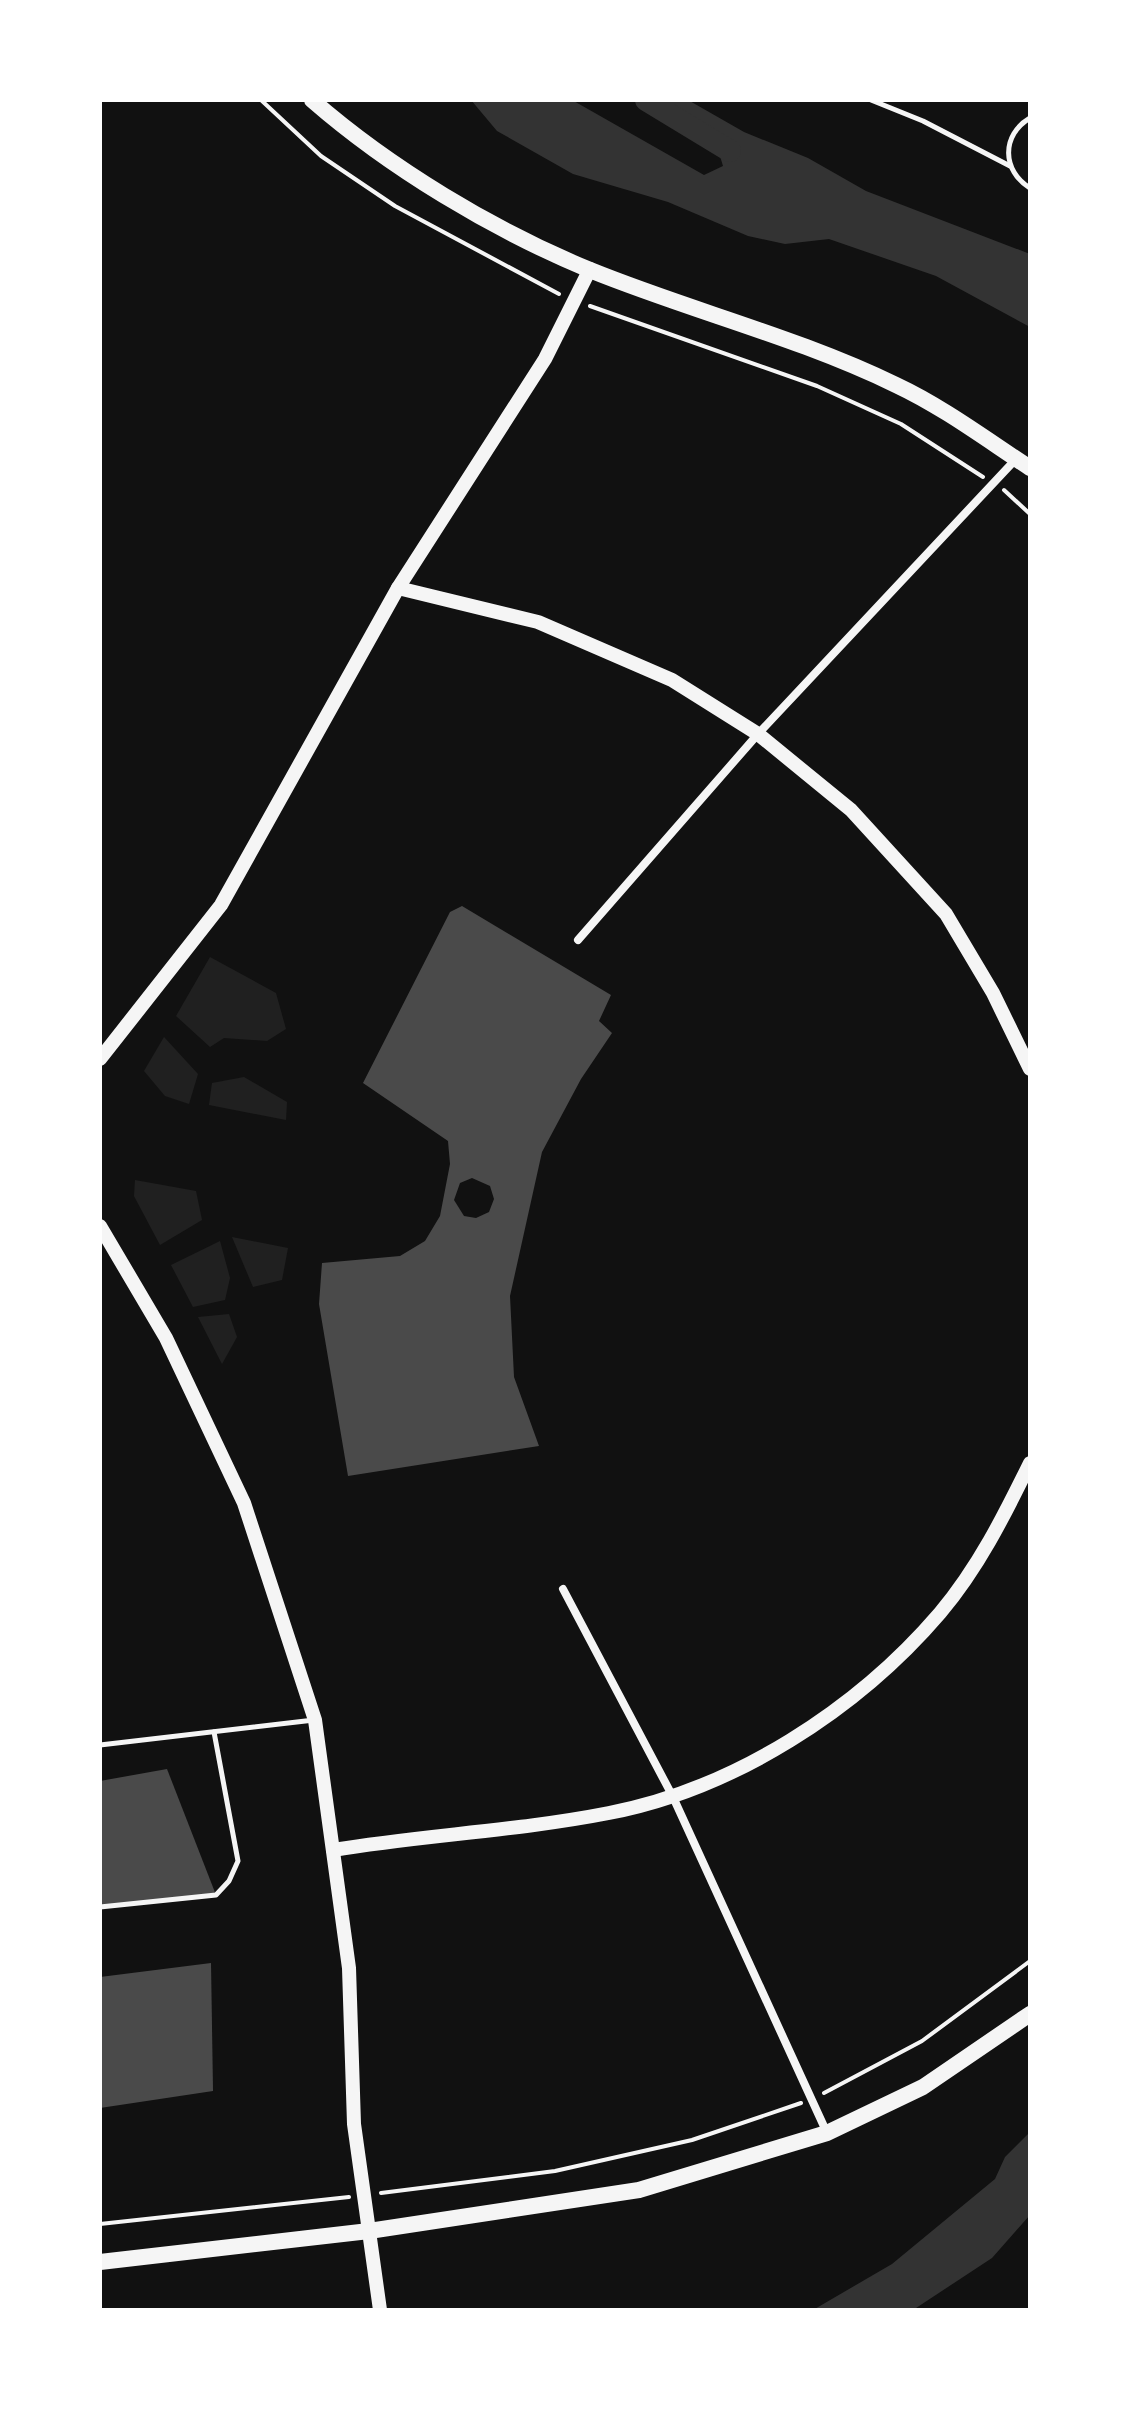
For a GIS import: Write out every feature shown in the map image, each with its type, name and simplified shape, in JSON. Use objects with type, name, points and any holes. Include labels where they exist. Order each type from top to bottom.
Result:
[{"type":"main road","points":[[312,100],[414,177],[590,269],[741,321],[898,385],[1023,463]]},
{"type":"main road","points":[[100,2262],[369,2231],[639,2190],[827,2133],[923,2087],[1030,2014]]},
{"type":"street","points":[[100,1059],[221,905],[398,588],[545,359],[590,269]]},
{"type":"street","points":[[578,940],[758,734],[992,483],[1023,463]]},
{"type":"street","points":[[398,588],[538,622],[672,680],[758,734],[851,810],[946,914],[993,993],[1030,1069]]},
{"type":"street","points":[[100,1226],[166,1338],[244,1503],[315,1720],[349,1968],[354,2124],[380,2310]]},
{"type":"street","points":[[333,1850],[609,1813],[673,1797],[764,1756],[896,1661],[941,1612],[980,1558],[1030,1463]]},
{"type":"street","points":[[563,1589],[673,1797],[827,2133]]},
{"type":"lane","points":[[871,100],[923,121],[1010,166]]},
{"type":"lane","points":[[1030,118],[1016,128],[1010,140],[1010,166],[1017,178],[1030,188]]},
{"type":"lane","points":[[100,1745],[315,1720]]},
{"type":"lane","points":[[100,1907],[216,1895],[229,1881],[238,1861],[214,1732]]},
{"type":"path","points":[[261,100],[321,156],[395,206],[574,301],[817,386],[901,424],[992,483],[1030,514]]},
{"type":"path","points":[[100,2224],[555,2171],[692,2140],[812,2100],[922,2041],[1030,1961]]},
{"type":"shaded area","points":[[471,100],[572,100],[704,175],[723,166],[716,143],[646,100],[688,100],[744,132],[808,158],[866,191],[1030,254],[1030,327],[936,276],[829,239],[785,244],[748,236],[668,202],[573,174],[497,131]]},
{"type":"shaded area","points":[[210,957],[276,993],[286,1029],[267,1041],[224,1038],[210,1047],[176,1016]]},
{"type":"shaded area","points":[[164,1037],[198,1074],[189,1104],[165,1096],[144,1071]]},
{"type":"shaded area","points":[[244,1077],[287,1102],[286,1120],[209,1105],[212,1083]]},
{"type":"shaded area","points":[[135,1180],[196,1191],[202,1220],[160,1245],[134,1196]]},
{"type":"shaded area","points":[[232,1237],[288,1248],[282,1280],[253,1287]]},
{"type":"shaded area","points":[[220,1241],[230,1278],[225,1300],[193,1307],[171,1265]]},
{"type":"shaded area","points":[[229,1314],[237,1337],[222,1364],[198,1317]]},
{"type":"shaded area","points":[[1030,2132],[1030,2215],[992,2258],[913,2310],[813,2310],[892,2264],[995,2179],[1005,2157]]},
{"type":"building","points":[[462,906],[611,995],[599,1021],[612,1033],[581,1079],[542,1152],[510,1296],[514,1377],[539,1446],[348,1476],[319,1304],[322,1263],[400,1256],[425,1241],[440,1216],[450,1164],[448,1141],[363,1083],[450,912]],"holes":[[[472,1178],[490,1186],[494,1199],[489,1212],[476,1218],[464,1216],[454,1200],[460,1183]]]},
{"type":"building","points":[[167,1769],[216,1895],[100,1907],[100,1781]]},
{"type":"building","points":[[211,1963],[213,2091],[100,2108],[100,1977]]},
{"type":"waterway","points":[[646,100],[730,151]]}]
